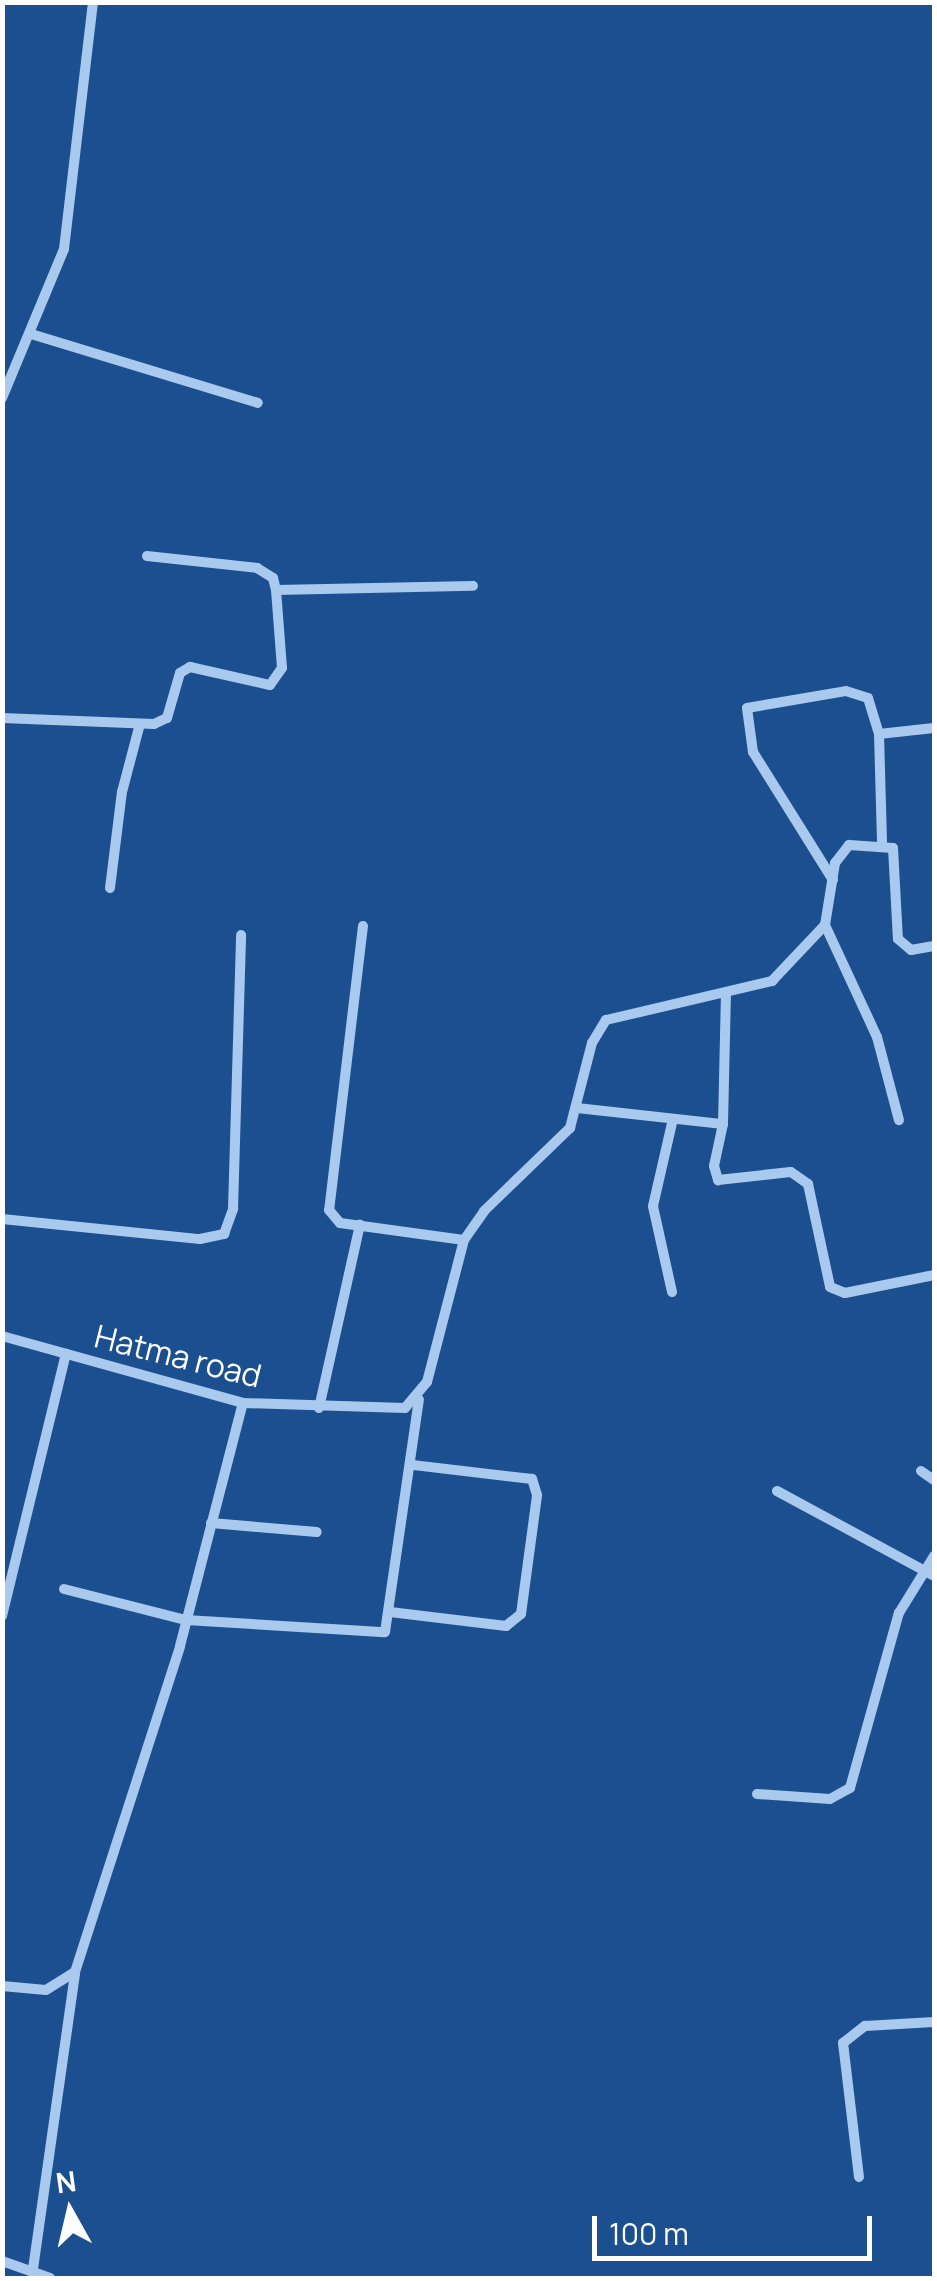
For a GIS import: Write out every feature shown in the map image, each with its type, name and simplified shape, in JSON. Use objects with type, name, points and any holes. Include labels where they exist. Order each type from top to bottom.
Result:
[{"type":"street","points":[[2,398],[64,250],[93,2]]},
{"type":"street","points":[[31,334],[258,403]]},
{"type":"street","points":[[2,718],[140,724],[167,718],[180,673],[190,667],[257,685],[279,678],[273,578],[257,568],[148,556]]},
{"type":"street","points":[[276,590],[473,586]]},
{"type":"street","points":[[834,881],[754,752],[747,708],[846,691],[868,698],[879,734],[882,844]]},
{"type":"street","points":[[110,888],[122,792],[140,724]]},
{"type":"street","points":[[879,734],[934,728]]},
{"type":"street","points":[[64,1589],[186,1620],[378,1636],[390,1612],[418,1398],[464,1240],[484,1211],[558,1144],[577,1108],[592,1043],[606,1020],[772,981],[825,924],[839,853],[849,845],[882,844],[896,855],[898,938],[911,950],[934,946]]},
{"type":"street","points":[[825,924],[877,1037],[899,1120]]},
{"type":"street","points":[[363,926],[329,1210],[340,1223],[464,1240]]},
{"type":"street","points":[[2,1219],[200,1239],[224,1234],[233,1209],[241,935]]},
{"type":"street","points":[[726,993],[723,1124],[714,1166],[718,1180],[791,1172],[808,1184],[830,1287],[845,1294],[934,1275]]},
{"type":"street","points":[[577,1108],[723,1124]]},
{"type":"street","points":[[672,1292],[653,1206],[673,1119]]},
{"type":"street","points":[[319,1408],[360,1226]]},
{"type":"street","name":"Hatma road","points":[[2,1336],[243,1402],[319,1408],[405,1408],[418,1398]]},
{"type":"street","points":[[2,1616],[66,1354]]},
{"type":"street","points":[[33,2269],[76,1972],[186,1620],[243,1402]]},
{"type":"street","points":[[390,1612],[506,1626],[521,1614],[537,1495],[532,1479],[412,1465]]},
{"type":"street","points":[[921,1472],[934,1480]]},
{"type":"street","points":[[777,1491],[929,1573]]},
{"type":"street","points":[[211,1523],[317,1532]]},
{"type":"street","points":[[758,1794],[830,1799],[850,1788],[900,1613],[929,1573],[934,1556]]},
{"type":"street","points":[[2,1986],[46,1990],[76,1972]]},
{"type":"street","points":[[859,2177],[842,2044],[866,2026],[934,2022]]},
{"type":"street","points":[[2,2261],[50,2278]]}]
